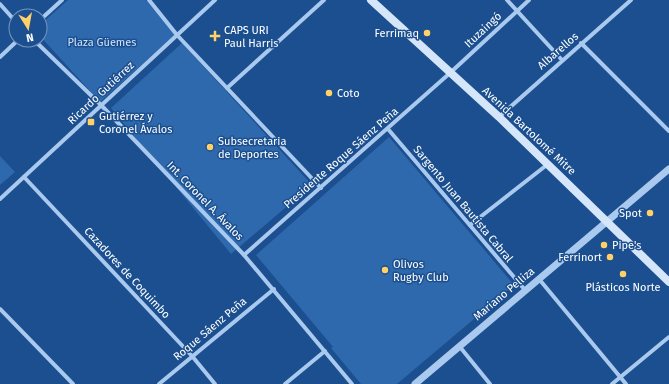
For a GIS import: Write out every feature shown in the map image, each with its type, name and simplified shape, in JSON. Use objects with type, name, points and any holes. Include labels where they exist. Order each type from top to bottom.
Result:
[{"type":"main road","name":"Avenida Bartolomé Mitre","points":[[373,1],[499,117],[669,282]]},
{"type":"street","points":[[48,13],[62,0]]},
{"type":"street","points":[[149,0],[177,35],[320,188]]},
{"type":"street","name":"Ricardo Gutiérrez","points":[[0,199],[215,0]]},
{"type":"street","points":[[227,88],[324,0]]},
{"type":"street","points":[[506,0],[562,60]]},
{"type":"street","name":"Ituzaingó","points":[[450,73],[529,0]]},
{"type":"street","name":"Albarellos","points":[[499,117],[631,0]]},
{"type":"street","points":[[0,4],[8,13]]},
{"type":"street","points":[[581,43],[669,131]]},
{"type":"street","points":[[0,56],[9,48]]},
{"type":"street","name":"Int. Coronel A. Ávalos","points":[[42,48],[101,105],[244,255],[274,288],[352,384]]},
{"type":"street","name":"Presidente Roque Sáenz Peña","points":[[244,255],[450,73]]},
{"type":"street","name":"Sargento Juan Bautista Cabral","points":[[388,129],[525,290]]},
{"type":"street","points":[[470,225],[548,164]]},
{"type":"street","name":"Mariano Pelliza","points":[[415,384],[460,347],[606,220],[669,169]]},
{"type":"street","name":"Cazadores de Coquimbo","points":[[24,177],[192,356],[215,384]]},
{"type":"street","points":[[539,279],[626,384]]},
{"type":"street","name":"Roque Sáenz Peña","points":[[159,384],[274,288]]},
{"type":"street","points":[[0,309],[73,384]]},
{"type":"street","points":[[612,384],[669,337]]},
{"type":"street","points":[[460,347],[490,384]]},
{"type":"street","points":[[285,384],[325,351]]},
{"type":"green space","name":"Plaza Güemes","points":[[68,0],[146,0],[176,34],[100,102],[48,45],[48,18]]},
{"type":"green space","name":"Subsecretaria de Deportes","points":[[182,43],[312,185],[231,254],[111,108]]},
{"type":"green space","name":"Olivos Rugby Club","points":[[389,137],[514,285],[397,384],[361,384],[331,348],[333,347],[256,255]]},
{"type":"green space","points":[[0,156],[15,172],[0,185]]},
{"type":"place","name":"Ferrimaq","points":[[427,33]]},
{"type":"place","name":"CAPS URI Paul Harris","points":[[215,36]]},
{"type":"place","name":"Coto","points":[[329,93]]},
{"type":"place","name":"Gutiérrez y Coronel Ávalos","points":[[91,122]]},
{"type":"place","name":"Subsecretaria de Deportes","points":[[210,147]]},
{"type":"place","name":"Spot","points":[[650,213]]},
{"type":"place","name":"Pipe's","points":[[604,245]]},
{"type":"place","name":"Ferrinort","points":[[610,257]]},
{"type":"place","name":"Olivos Rugby Club","points":[[385,270]]},
{"type":"place","name":"Plásticos Norte","points":[[623,274]]}]
